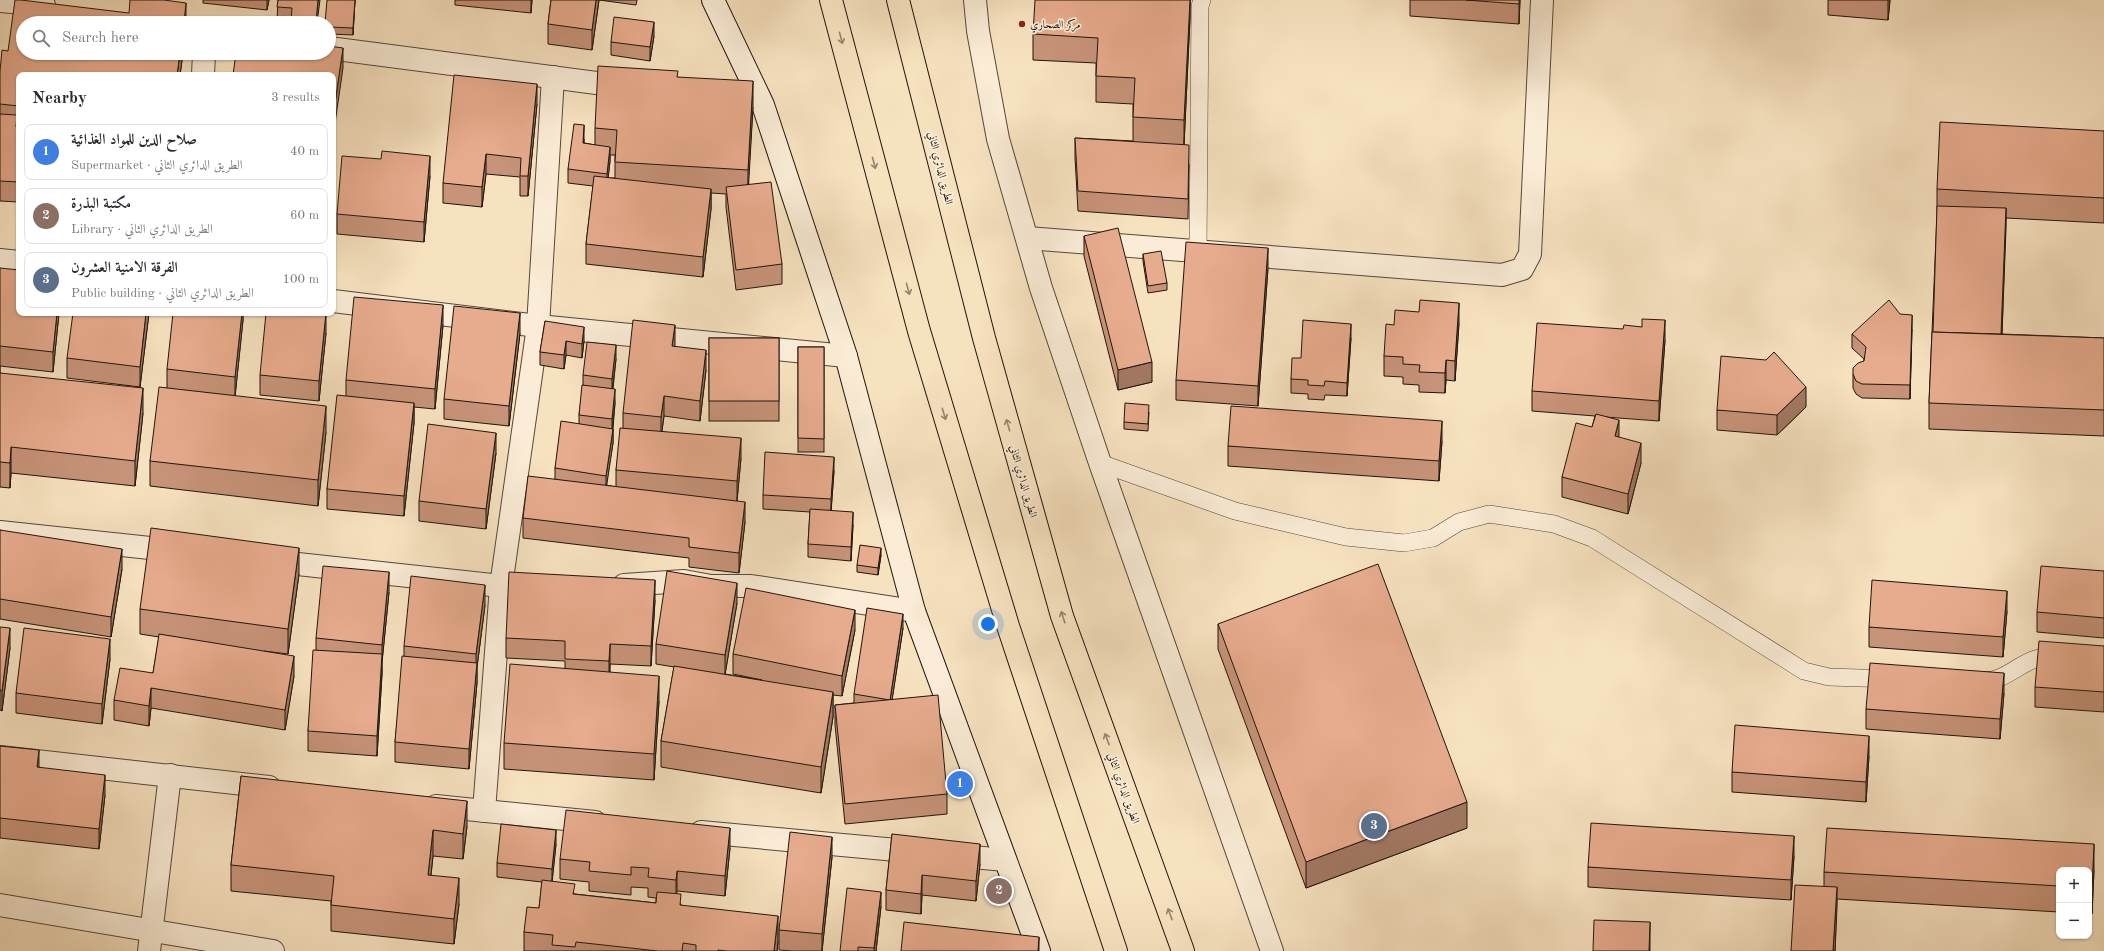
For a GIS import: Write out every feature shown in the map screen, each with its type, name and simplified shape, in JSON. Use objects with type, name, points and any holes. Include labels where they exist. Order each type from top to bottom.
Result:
[{"type":"highway","points":[[831,0],[919,331],[1008,626],[1116,951]]},
{"type":"highway","name":"الطريق الدائري الثاني","points":[[898,0],[984,338],[1062,616],[1183,951]]},
{"type":"street","points":[[713,0],[763,105],[846,356],[914,611],[1039,951]]},
{"type":"street","points":[[975,0],[978,31],[998,139],[1041,288],[1100,463],[1272,951]]},
{"type":"street","points":[[1027,238],[1502,275],[1522,269],[1530,254],[1542,0]]},
{"type":"street","points":[[0,1],[38,2],[66,8]]},
{"type":"street","points":[[336,49],[649,90]]},
{"type":"street","points":[[203,72],[204,60]]},
{"type":"street","points":[[484,811],[501,586],[538,326],[553,78]]},
{"type":"street","points":[[740,102],[763,105]]},
{"type":"street","points":[[0,260],[16,262]]},
{"type":"street","points":[[336,301],[538,326],[846,356]]},
{"type":"street","points":[[0,532],[199,554]]},
{"type":"street","points":[[246,559],[501,586],[557,586]]},
{"type":"street","points":[[604,585],[684,581],[711,586],[751,586],[914,611]]},
{"type":"street","points":[[0,757],[170,775],[286,790]]},
{"type":"street","points":[[150,941],[170,775]]},
{"type":"street","points":[[416,804],[618,824]]},
{"type":"street","points":[[682,830],[1005,860]]},
{"type":"street","points":[[0,905],[150,941],[273,951]]},
{"type":"lane","points":[[1198,251],[1200,6],[1202,0]]},
{"type":"lane","points":[[1100,463],[1235,511],[1346,537],[1404,543],[1433,538],[1459,522],[1489,514],[1554,524],[1592,538],[1804,671],[1829,677],[1911,679]]},
{"type":"lane","points":[[1964,681],[1988,682],[1997,680],[2029,660],[2039,658],[2104,660]]},
{"type":"building","points":[[15,0],[129,13],[130,0],[164,0],[186,3],[185,16],[16,16],[16,60],[179,60],[177,72],[16,72],[16,106],[0,104],[0,71],[2,50],[8,51]]},
{"type":"building","points":[[278,0],[318,0],[317,16],[291,16],[292,8],[277,7]]},
{"type":"building","points":[[327,0],[355,0],[353,28],[336,27],[336,16],[326,16]]},
{"type":"building","points":[[551,0],[596,0],[592,30],[548,24]]},
{"type":"building","points":[[1035,0],[1190,0],[1184,120],[1133,117],[1135,78],[1096,76],[1098,38],[1033,34]]},
{"type":"building","points":[[1466,0],[1519,0],[1519,4]]},
{"type":"building","points":[[614,17],[654,22],[650,47],[611,42]]},
{"type":"building","points":[[336,47],[343,48],[336,96],[336,72],[233,72],[235,60],[336,60]]},
{"type":"building","points":[[598,66],[678,71],[677,77],[753,81],[748,170],[615,162],[617,130],[595,128]]},
{"type":"building","points":[[454,75],[537,84],[528,176],[520,176],[521,158],[486,154],[482,187],[443,183]]},
{"type":"building","points":[[0,114],[16,115],[16,182],[0,181]]},
{"type":"building","points":[[1940,122],[2104,131],[2104,198],[1937,189]]},
{"type":"building","points":[[574,124],[584,125],[583,143],[610,147],[607,174],[568,169]]},
{"type":"building","points":[[1075,138],[1189,145],[1188,199],[1078,191]]},
{"type":"building","points":[[382,151],[430,156],[424,222],[337,214],[342,156],[381,159]]},
{"type":"building","points":[[594,176],[711,189],[703,257],[586,244]]},
{"type":"building","points":[[771,182],[782,264],[736,270],[726,187]]},
{"type":"building","points":[[1937,206],[2006,208],[2001,334],[1933,332]]},
{"type":"building","points":[[1118,228],[1152,362],[1118,370],[1084,236]]},
{"type":"building","points":[[1186,242],[1268,248],[1258,386],[1176,380]]},
{"type":"building","points":[[1161,251],[1167,283],[1148,286],[1143,254]]},
{"type":"building","points":[[0,268],[16,270],[16,316],[57,316],[53,352],[0,346]]},
{"type":"building","points":[[354,297],[443,305],[435,389],[346,380]]},
{"type":"building","points":[[1420,300],[1459,303],[1455,361],[1446,360],[1445,373],[1419,372],[1420,365],[1403,364],[1403,357],[1384,356],[1386,324],[1394,325],[1395,310],[1419,312]]},
{"type":"building","points":[[1889,300],[1900,314],[1912,315],[1910,385],[1862,384],[1856,381],[1853,374],[1853,368],[1858,363],[1864,361],[1866,347],[1852,334]]},
{"type":"building","points":[[454,306],[520,313],[509,406],[444,399]]},
{"type":"building","points":[[73,316],[146,316],[140,367],[67,358]]},
{"type":"building","points":[[173,316],[242,316],[235,377],[167,369]]},
{"type":"building","points":[[266,316],[326,316],[319,381],[260,375]]},
{"type":"building","points":[[1642,319],[1665,320],[1659,401],[1532,391],[1537,323],[1623,329],[1624,325],[1642,327]]},
{"type":"building","points":[[633,320],[675,325],[672,346],[706,350],[700,401],[664,396],[661,417],[623,413]]},
{"type":"building","points":[[1303,320],[1351,324],[1347,383],[1325,381],[1324,386],[1308,385],[1308,380],[1291,379],[1292,358],[1301,358]]},
{"type":"building","points":[[545,321],[584,327],[582,344],[566,341],[564,355],[540,352]]},
{"type":"building","points":[[1932,332],[2104,338],[2104,410],[1929,403]]},
{"type":"building","points":[[709,338],[779,338],[779,401],[709,401]]},
{"type":"building","points":[[587,342],[616,345],[612,379],[583,375]]},
{"type":"building","points":[[798,347],[824,347],[824,439],[798,438]]},
{"type":"building","points":[[1774,352],[1806,387],[1777,415],[1717,410],[1721,356],[1766,360]]},
{"type":"building","points":[[0,373],[143,388],[135,461],[11,447],[10,463],[0,462]]},
{"type":"building","points":[[582,385],[615,389],[612,419],[579,415]]},
{"type":"building","points":[[159,387],[326,406],[318,480],[150,461]]},
{"type":"building","points":[[337,395],[414,403],[404,496],[327,489]]},
{"type":"building","points":[[1125,403],[1149,405],[1148,424],[1124,422]]},
{"type":"building","points":[[1231,406],[1442,421],[1439,461],[1228,446]]},
{"type":"building","points":[[1596,414],[1619,420],[1615,436],[1641,443],[1628,494],[1562,477],[1576,423],[1592,427]]},
{"type":"building","points":[[561,421],[613,429],[606,476],[555,468]]},
{"type":"building","points":[[428,424],[496,433],[486,509],[419,501]]},
{"type":"building","points":[[620,428],[741,438],[737,481],[616,470]]},
{"type":"building","points":[[765,452],[834,457],[831,499],[763,495]]},
{"type":"building","points":[[528,476],[745,502],[739,553],[689,547],[689,538],[523,518]]},
{"type":"building","points":[[810,509],[853,512],[851,547],[808,544]]},
{"type":"building","points":[[151,528],[299,548],[288,629],[140,609]]},
{"type":"building","points":[[0,530],[122,549],[111,617],[0,599]]},
{"type":"building","points":[[860,545],[881,548],[878,568],[857,565]]},
{"type":"building","points":[[1378,564],[1467,802],[1306,862],[1218,624]]},
{"type":"building","points":[[323,566],[389,572],[382,645],[316,638]]},
{"type":"building","points":[[2041,566],[2104,571],[2104,618],[2037,612]]},
{"type":"building","points":[[667,571],[737,583],[725,655],[656,644]]},
{"type":"building","points":[[509,572],[655,580],[651,646],[610,644],[609,661],[565,659],[565,641],[506,638]]},
{"type":"building","points":[[411,576],[485,585],[476,654],[404,646]]},
{"type":"building","points":[[1872,580],[2007,591],[2003,637],[1869,627]]},
{"type":"building","points":[[746,588],[855,610],[842,676],[733,654]]},
{"type":"building","points":[[867,608],[903,614],[890,700],[854,694]]},
{"type":"building","points":[[0,627],[10,628],[2,691],[0,690]]},
{"type":"building","points":[[24,628],[110,639],[102,704],[16,693]]},
{"type":"building","points":[[159,634],[294,656],[285,710],[151,688],[149,706],[114,700],[120,668],[153,673]]},
{"type":"building","points":[[2039,641],[2104,646],[2104,692],[2035,687]]},
{"type":"building","points":[[313,650],[382,654],[377,736],[308,731]]},
{"type":"building","points":[[402,656],[477,663],[469,749],[395,742]]},
{"type":"building","points":[[1870,663],[2004,673],[2000,719],[1866,709]]},
{"type":"building","points":[[510,664],[659,676],[654,754],[504,743]]},
{"type":"building","points":[[674,666],[833,692],[821,767],[661,741]]},
{"type":"building","points":[[938,695],[947,794],[845,804],[835,705]]},
{"type":"building","points":[[1735,725],[1869,736],[1866,782],[1732,772]]},
{"type":"building","points":[[0,746],[39,750],[37,767],[105,775],[99,829],[0,818]]},
{"type":"building","points":[[241,776],[467,801],[463,834],[433,830],[428,875],[459,878],[454,919],[331,905],[334,876],[231,865]]},
{"type":"building","points":[[566,810],[730,828],[725,876],[677,871],[676,880],[648,877],[649,868],[631,867],[631,875],[589,871],[590,862],[560,859]]},
{"type":"building","points":[[1591,823],[1794,836],[1791,880],[1588,867]]},
{"type":"building","points":[[501,824],[556,830],[552,869],[497,863]]},
{"type":"building","points":[[1827,828],[2094,844],[2092,888],[2092,867],[2056,867],[2056,886],[1824,872]]},
{"type":"building","points":[[790,832],[832,837],[822,934],[779,930]]},
{"type":"building","points":[[892,834],[980,844],[976,881],[922,875],[921,894],[886,890]]},
{"type":"building","points":[[542,880],[575,884],[573,894],[656,903],[657,892],[681,894],[680,905],[778,916],[774,951],[696,951],[696,945],[683,943],[682,951],[658,951],[576,942],[575,947],[552,945],[553,935],[524,932],[527,907],[539,908]]},
{"type":"building","points":[[1795,885],[1837,887],[1833,951],[1791,951]]},
{"type":"building","points":[[847,888],[881,892],[874,948],[858,947],[858,951],[840,951]]},
{"type":"building","points":[[1594,920],[1650,922],[1649,951],[1593,951]]},
{"type":"building","points":[[904,922],[1039,937],[1038,951],[901,951]]},
{"type":"place","name":"مركز الصحاري","points":[[1022,24]]},
{"type":"place","name":"صلاح الدين للمواد الغذائية","points":[[960,784]]},
{"type":"place","name":"الفرقة الامنية العشرون","points":[[1374,826]]},
{"type":"place","name":"مكتبة البذرة","points":[[999,891]]}]
